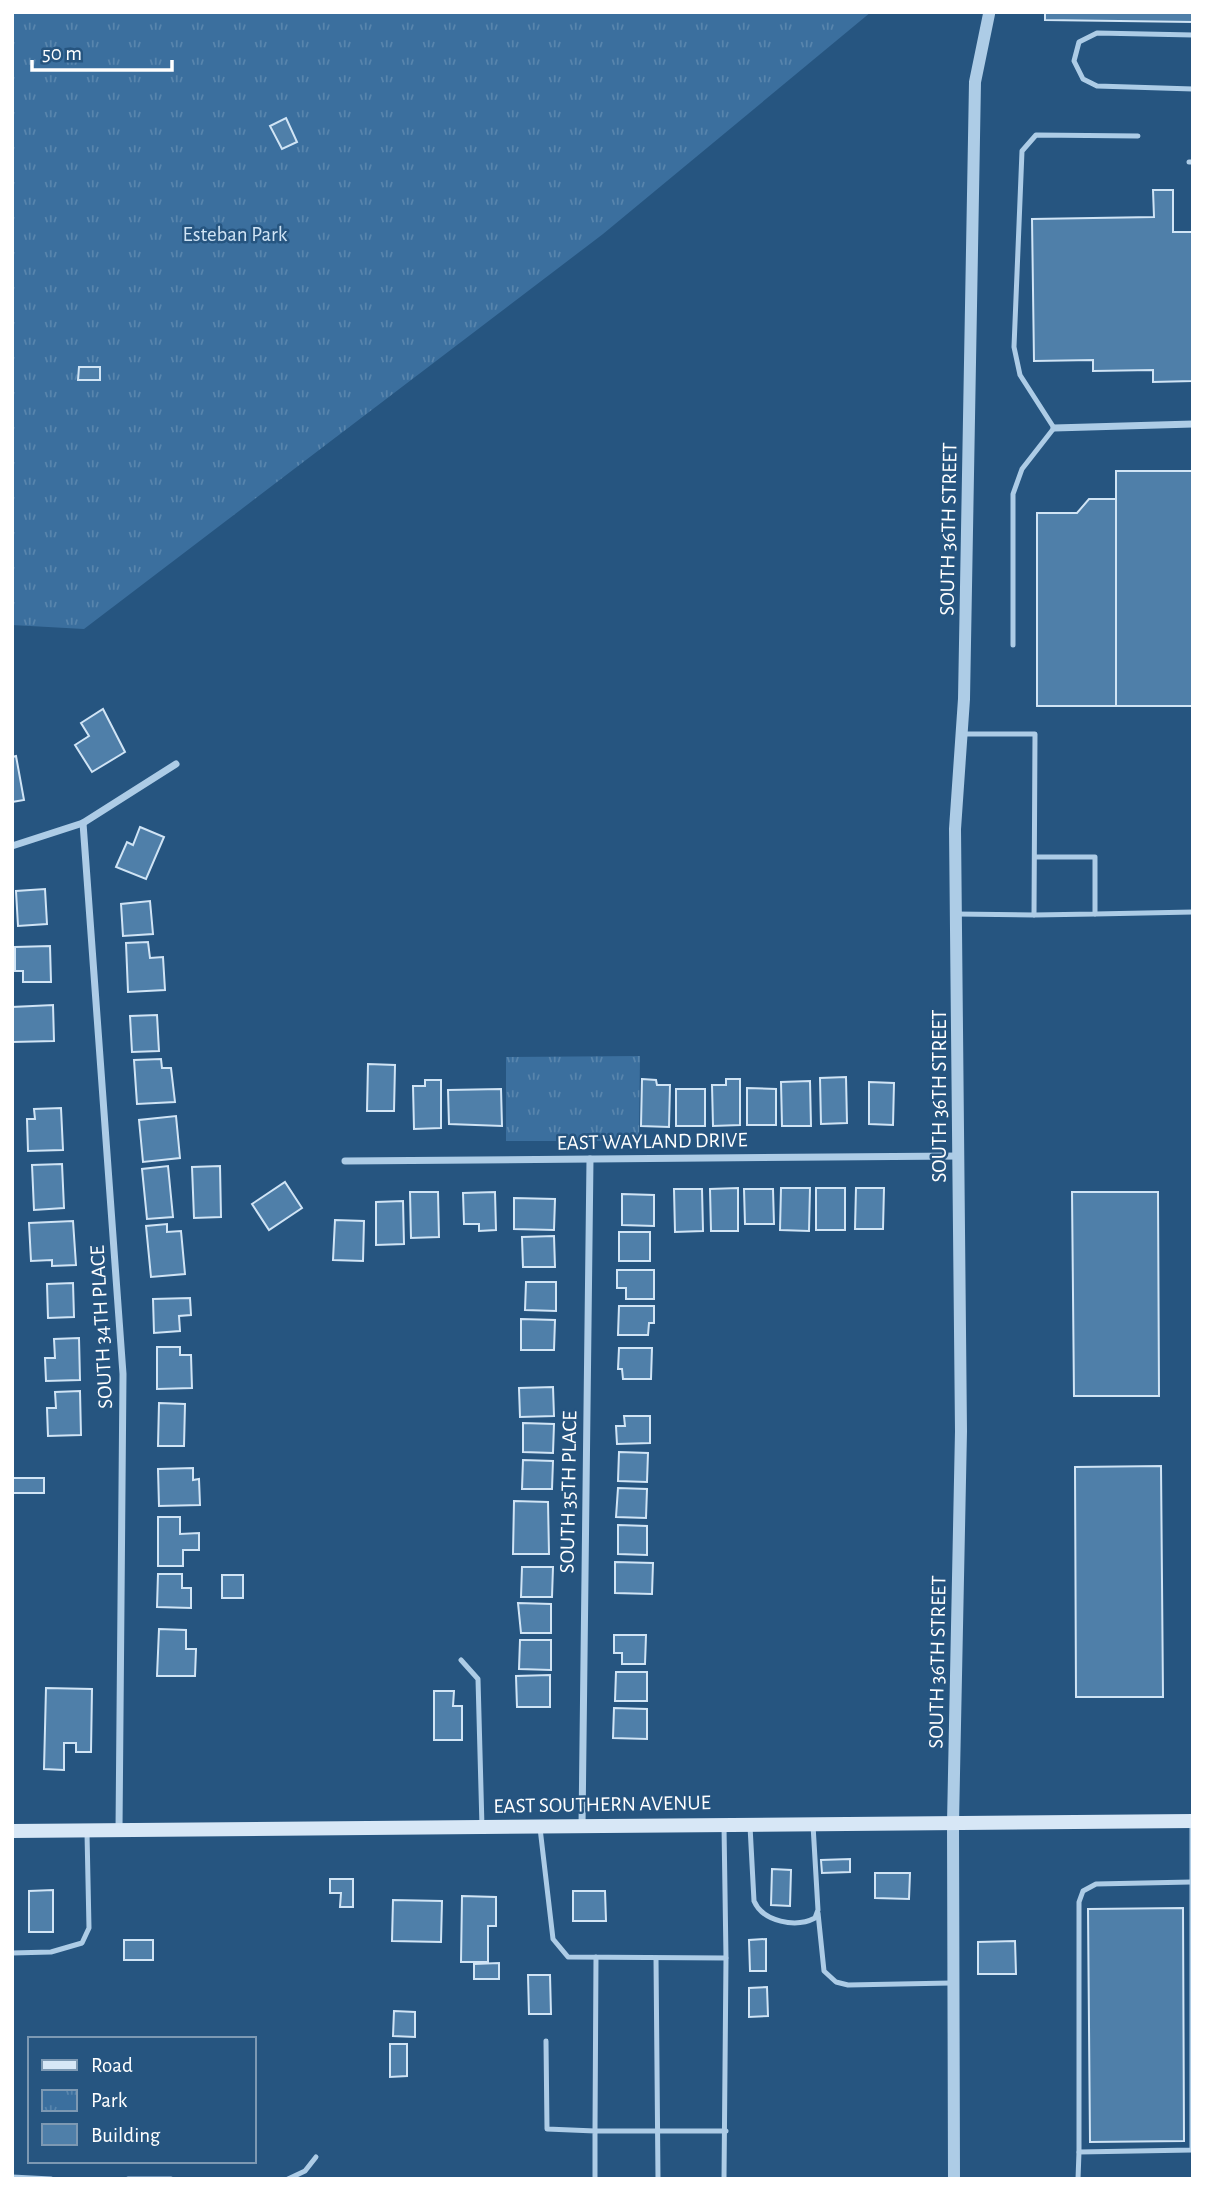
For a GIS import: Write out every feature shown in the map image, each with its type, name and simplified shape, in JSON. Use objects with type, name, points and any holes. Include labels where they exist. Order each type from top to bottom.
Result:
[{"type":"main road","name":"EAST SOUTHERN AVENUE","points":[[12,1831],[1192,1821]]},
{"type":"street","name":"SOUTH 36TH STREET","points":[[954,2179],[953,1823],[961,1431],[955,829],[962,734],[975,82],[989,15]]},
{"type":"street","points":[[1054,428],[1193,424]]},
{"type":"street","points":[[12,846],[83,823],[177,764]]},
{"type":"street","name":"SOUTH 34TH PLACE","points":[[83,823],[123,1374],[119,1830]]},
{"type":"street","name":"EAST WAYLAND DRIVE","points":[[345,1161],[959,1156]]},
{"type":"street","name":"SOUTH 35TH PLACE","points":[[582,1826],[590,1159]]},
{"type":"lane","points":[[1193,35],[1097,33],[1079,42],[1074,61],[1083,79],[1097,86],[1193,89]]},
{"type":"lane","points":[[1013,645],[1013,494],[1023,469],[1054,428],[1020,374],[1014,347],[1022,150],[1037,135],[1138,136]]},
{"type":"lane","points":[[962,734],[1035,734],[1034,915]]},
{"type":"lane","points":[[1035,857],[1095,856],[1095,914]]},
{"type":"lane","points":[[956,914],[1193,912]]},
{"type":"lane","points":[[461,1660],[478,1679],[482,1827]]},
{"type":"lane","points":[[1079,2152],[1192,2150],[1192,1821]]},
{"type":"lane","points":[[723,1823],[726,1958],[724,2179]]},
{"type":"lane","points":[[750,1823],[754,1901],[757,1908],[776,1920],[793,1924],[815,1918],[818,1910]]},
{"type":"lane","points":[[813,1823],[824,1971],[836,1982],[848,1985],[953,1983]]},
{"type":"lane","points":[[540,1826],[552,1939],[568,1957],[726,1958]]},
{"type":"lane","points":[[12,1953],[51,1952],[82,1943],[89,1928],[86,1831]]},
{"type":"lane","points":[[1078,2179],[1079,1902],[1083,1891],[1096,1884],[1192,1882]]},
{"type":"lane","points":[[595,2179],[596,1957]]},
{"type":"lane","points":[[656,1958],[658,2179]]},
{"type":"lane","points":[[546,2041],[547,2129],[726,2131]]},
{"type":"lane","points":[[288,2179],[305,2171],[316,2157]]},
{"type":"lane","points":[[12,2177],[51,2179]]},
{"type":"lane","points":[[128,2179],[171,2179]]},
{"type":"green space","name":"Esteban Park","points":[[12,12],[871,12],[603,234],[84,629],[12,625]]},
{"type":"green space","points":[[640,1056],[639,1141],[506,1141],[506,1057]]},
{"type":"building","points":[[1045,12],[1193,12],[1193,22],[1045,20]]},
{"type":"building","points":[[286,118],[297,142],[282,149],[270,126]]},
{"type":"building","points":[[1153,190],[1173,190],[1173,232],[1193,232],[1193,381],[1153,382],[1153,370],[1093,371],[1093,360],[1034,361],[1032,219],[1154,217]]},
{"type":"building","points":[[79,367],[100,367],[100,380],[78,380]]},
{"type":"building","points":[[1116,471],[1193,471],[1193,706],[1116,706]]},
{"type":"building","points":[[1089,499],[1116,499],[1116,706],[1037,706],[1037,513],[1077,513]]},
{"type":"building","points":[[103,709],[125,752],[92,772],[75,745],[89,736],[81,723]]},
{"type":"building","points":[[16,756],[24,800],[12,802],[12,757]]},
{"type":"building","points":[[140,827],[164,837],[146,879],[116,867],[127,842],[133,845]]},
{"type":"building","points":[[45,889],[47,924],[18,926],[16,891]]},
{"type":"building","points":[[150,901],[153,934],[123,936],[121,904]]},
{"type":"building","points":[[148,942],[150,958],[163,957],[165,990],[128,992],[126,943]]},
{"type":"building","points":[[50,946],[51,982],[23,982],[23,971],[15,971],[15,947]]},
{"type":"building","points":[[53,1005],[54,1041],[13,1042],[12,1007]]},
{"type":"building","points":[[157,1015],[159,1051],[132,1052],[130,1016]]},
{"type":"building","points":[[161,1059],[162,1068],[171,1068],[175,1102],[137,1104],[134,1060]]},
{"type":"building","points":[[368,1064],[395,1065],[394,1111],[367,1111]]},
{"type":"building","points":[[846,1077],[847,1123],[821,1124],[820,1078]]},
{"type":"building","points":[[642,1079],[656,1080],[657,1085],[670,1085],[669,1127],[641,1126]]},
{"type":"building","points":[[726,1079],[740,1079],[740,1125],[713,1126],[712,1085],[726,1085]]},
{"type":"building","points":[[425,1080],[441,1080],[441,1128],[414,1129],[413,1086],[425,1086]]},
{"type":"building","points":[[810,1081],[811,1126],[782,1126],[781,1082]]},
{"type":"building","points":[[869,1082],[894,1083],[893,1125],[869,1124]]},
{"type":"building","points":[[747,1088],[776,1089],[776,1125],[747,1125]]},
{"type":"building","points":[[501,1089],[502,1126],[449,1124],[448,1090]]},
{"type":"building","points":[[676,1089],[705,1089],[705,1126],[676,1126]]},
{"type":"building","points":[[61,1108],[63,1150],[28,1151],[27,1119],[35,1119],[34,1109]]},
{"type":"building","points":[[176,1116],[180,1158],[143,1162],[139,1120]]},
{"type":"building","points":[[62,1164],[64,1208],[34,1210],[32,1165]]},
{"type":"building","points":[[168,1166],[173,1217],[147,1219],[142,1169]]},
{"type":"building","points":[[220,1166],[221,1217],[194,1218],[192,1167]]},
{"type":"building","points":[[285,1182],[302,1208],[269,1230],[252,1204]]},
{"type":"building","points":[[738,1188],[738,1231],[711,1231],[710,1189]]},
{"type":"building","points":[[781,1188],[810,1188],[809,1231],[780,1230]]},
{"type":"building","points":[[816,1188],[845,1188],[845,1230],[816,1230]]},
{"type":"building","points":[[856,1188],[884,1188],[883,1229],[855,1229]]},
{"type":"building","points":[[674,1189],[702,1189],[703,1231],[675,1232]]},
{"type":"building","points":[[744,1189],[773,1189],[774,1224],[745,1224]]},
{"type":"building","points":[[410,1192],[438,1192],[439,1237],[411,1238]]},
{"type":"building","points":[[495,1192],[496,1230],[479,1231],[479,1224],[464,1224],[463,1193]]},
{"type":"building","points":[[1072,1192],[1158,1192],[1159,1396],[1074,1396]]},
{"type":"building","points":[[622,1194],[654,1195],[654,1226],[622,1225]]},
{"type":"building","points":[[514,1198],[555,1199],[554,1230],[514,1229]]},
{"type":"building","points":[[403,1201],[404,1244],[376,1245],[376,1202]]},
{"type":"building","points":[[335,1220],[364,1221],[363,1261],[333,1260]]},
{"type":"building","points":[[73,1221],[76,1265],[52,1266],[52,1260],[31,1261],[29,1223]]},
{"type":"building","points":[[167,1224],[167,1232],[181,1231],[185,1274],[151,1277],[146,1226]]},
{"type":"building","points":[[619,1232],[650,1232],[650,1261],[619,1261]]},
{"type":"building","points":[[554,1236],[555,1267],[523,1267],[522,1237]]},
{"type":"building","points":[[617,1270],[654,1270],[654,1299],[626,1299],[626,1288],[617,1288]]},
{"type":"building","points":[[526,1282],[556,1282],[556,1311],[525,1310]]},
{"type":"building","points":[[73,1283],[74,1317],[48,1318],[47,1284]]},
{"type":"building","points":[[190,1298],[191,1315],[179,1316],[180,1331],[154,1333],[153,1299]]},
{"type":"building","points":[[619,1306],[654,1306],[654,1323],[649,1323],[648,1335],[618,1335]]},
{"type":"building","points":[[521,1319],[555,1320],[554,1350],[521,1350]]},
{"type":"building","points":[[79,1338],[80,1380],[46,1381],[45,1358],[55,1358],[54,1339]]},
{"type":"building","points":[[157,1347],[180,1347],[180,1355],[191,1355],[192,1388],[157,1389]]},
{"type":"building","points":[[619,1348],[652,1348],[651,1379],[623,1379],[622,1369],[618,1369]]},
{"type":"building","points":[[553,1387],[554,1416],[520,1417],[519,1388]]},
{"type":"building","points":[[80,1391],[81,1435],[48,1436],[47,1408],[56,1408],[55,1392]]},
{"type":"building","points":[[159,1403],[185,1404],[184,1446],[158,1446]]},
{"type":"building","points":[[624,1416],[650,1416],[650,1443],[617,1444],[616,1426],[625,1426]]},
{"type":"building","points":[[523,1423],[554,1424],[553,1453],[523,1452]]},
{"type":"building","points":[[619,1452],[648,1453],[647,1482],[618,1481]]},
{"type":"building","points":[[523,1460],[553,1461],[552,1489],[522,1489]]},
{"type":"building","points":[[1161,1466],[1163,1697],[1076,1697],[1075,1467]]},
{"type":"building","points":[[193,1468],[193,1480],[199,1479],[200,1505],[159,1506],[158,1469]]},
{"type":"building","points":[[12,1478],[44,1478],[44,1493],[12,1493]]},
{"type":"building","points":[[618,1488],[647,1489],[646,1518],[616,1517]]},
{"type":"building","points":[[514,1501],[548,1502],[549,1554],[513,1554]]},
{"type":"building","points":[[158,1517],[180,1517],[180,1534],[199,1533],[199,1550],[183,1550],[183,1566],[158,1566]]},
{"type":"building","points":[[618,1525],[647,1526],[647,1555],[618,1554]]},
{"type":"building","points":[[615,1562],[653,1563],[652,1594],[615,1593]]},
{"type":"building","points":[[522,1567],[553,1567],[552,1597],[521,1597]]},
{"type":"building","points":[[158,1574],[182,1574],[182,1588],[191,1588],[191,1608],[157,1607]]},
{"type":"building","points":[[222,1575],[243,1575],[243,1598],[222,1598]]},
{"type":"building","points":[[518,1603],[551,1604],[551,1633],[521,1633]]},
{"type":"building","points":[[159,1629],[186,1630],[186,1649],[196,1649],[195,1676],[157,1676]]},
{"type":"building","points":[[614,1635],[646,1635],[645,1664],[622,1664],[622,1653],[614,1653]]},
{"type":"building","points":[[520,1640],[551,1640],[551,1670],[519,1669]]},
{"type":"building","points":[[616,1672],[647,1672],[647,1701],[615,1701]]},
{"type":"building","points":[[550,1675],[550,1707],[517,1707],[516,1676]]},
{"type":"building","points":[[46,1688],[92,1689],[91,1752],[76,1752],[76,1743],[64,1743],[64,1770],[44,1769]]},
{"type":"building","points":[[434,1691],[454,1691],[453,1706],[462,1706],[462,1740],[434,1740]]},
{"type":"building","points":[[614,1708],[647,1709],[647,1739],[613,1738]]},
{"type":"building","points":[[850,1859],[850,1872],[822,1873],[821,1860]]},
{"type":"building","points":[[772,1869],[791,1870],[790,1906],[771,1905]]},
{"type":"building","points":[[875,1873],[910,1873],[909,1899],[875,1898]]},
{"type":"building","points":[[330,1879],[353,1879],[353,1907],[340,1907],[341,1893],[330,1893]]},
{"type":"building","points":[[53,1890],[53,1932],[29,1932],[29,1891]]},
{"type":"building","points":[[573,1891],[605,1891],[606,1921],[573,1921]]},
{"type":"building","points":[[462,1896],[496,1897],[496,1926],[488,1926],[488,1962],[461,1962]]},
{"type":"building","points":[[393,1900],[442,1901],[441,1942],[392,1941]]},
{"type":"building","points":[[1183,1908],[1184,2141],[1090,2142],[1088,1909]]},
{"type":"building","points":[[766,1939],[766,1971],[750,1971],[749,1940]]},
{"type":"building","points":[[124,1940],[153,1940],[153,1960],[124,1960]]},
{"type":"building","points":[[1015,1941],[1016,1974],[978,1974],[978,1942]]},
{"type":"building","points":[[499,1963],[499,1979],[474,1979],[474,1964]]},
{"type":"building","points":[[528,1975],[550,1975],[551,2014],[529,2014]]},
{"type":"building","points":[[767,1987],[768,2016],[749,2017],[749,1988]]},
{"type":"building","points":[[394,2011],[415,2012],[415,2037],[393,2036]]},
{"type":"building","points":[[390,2044],[407,2044],[407,2076],[390,2077]]}]
